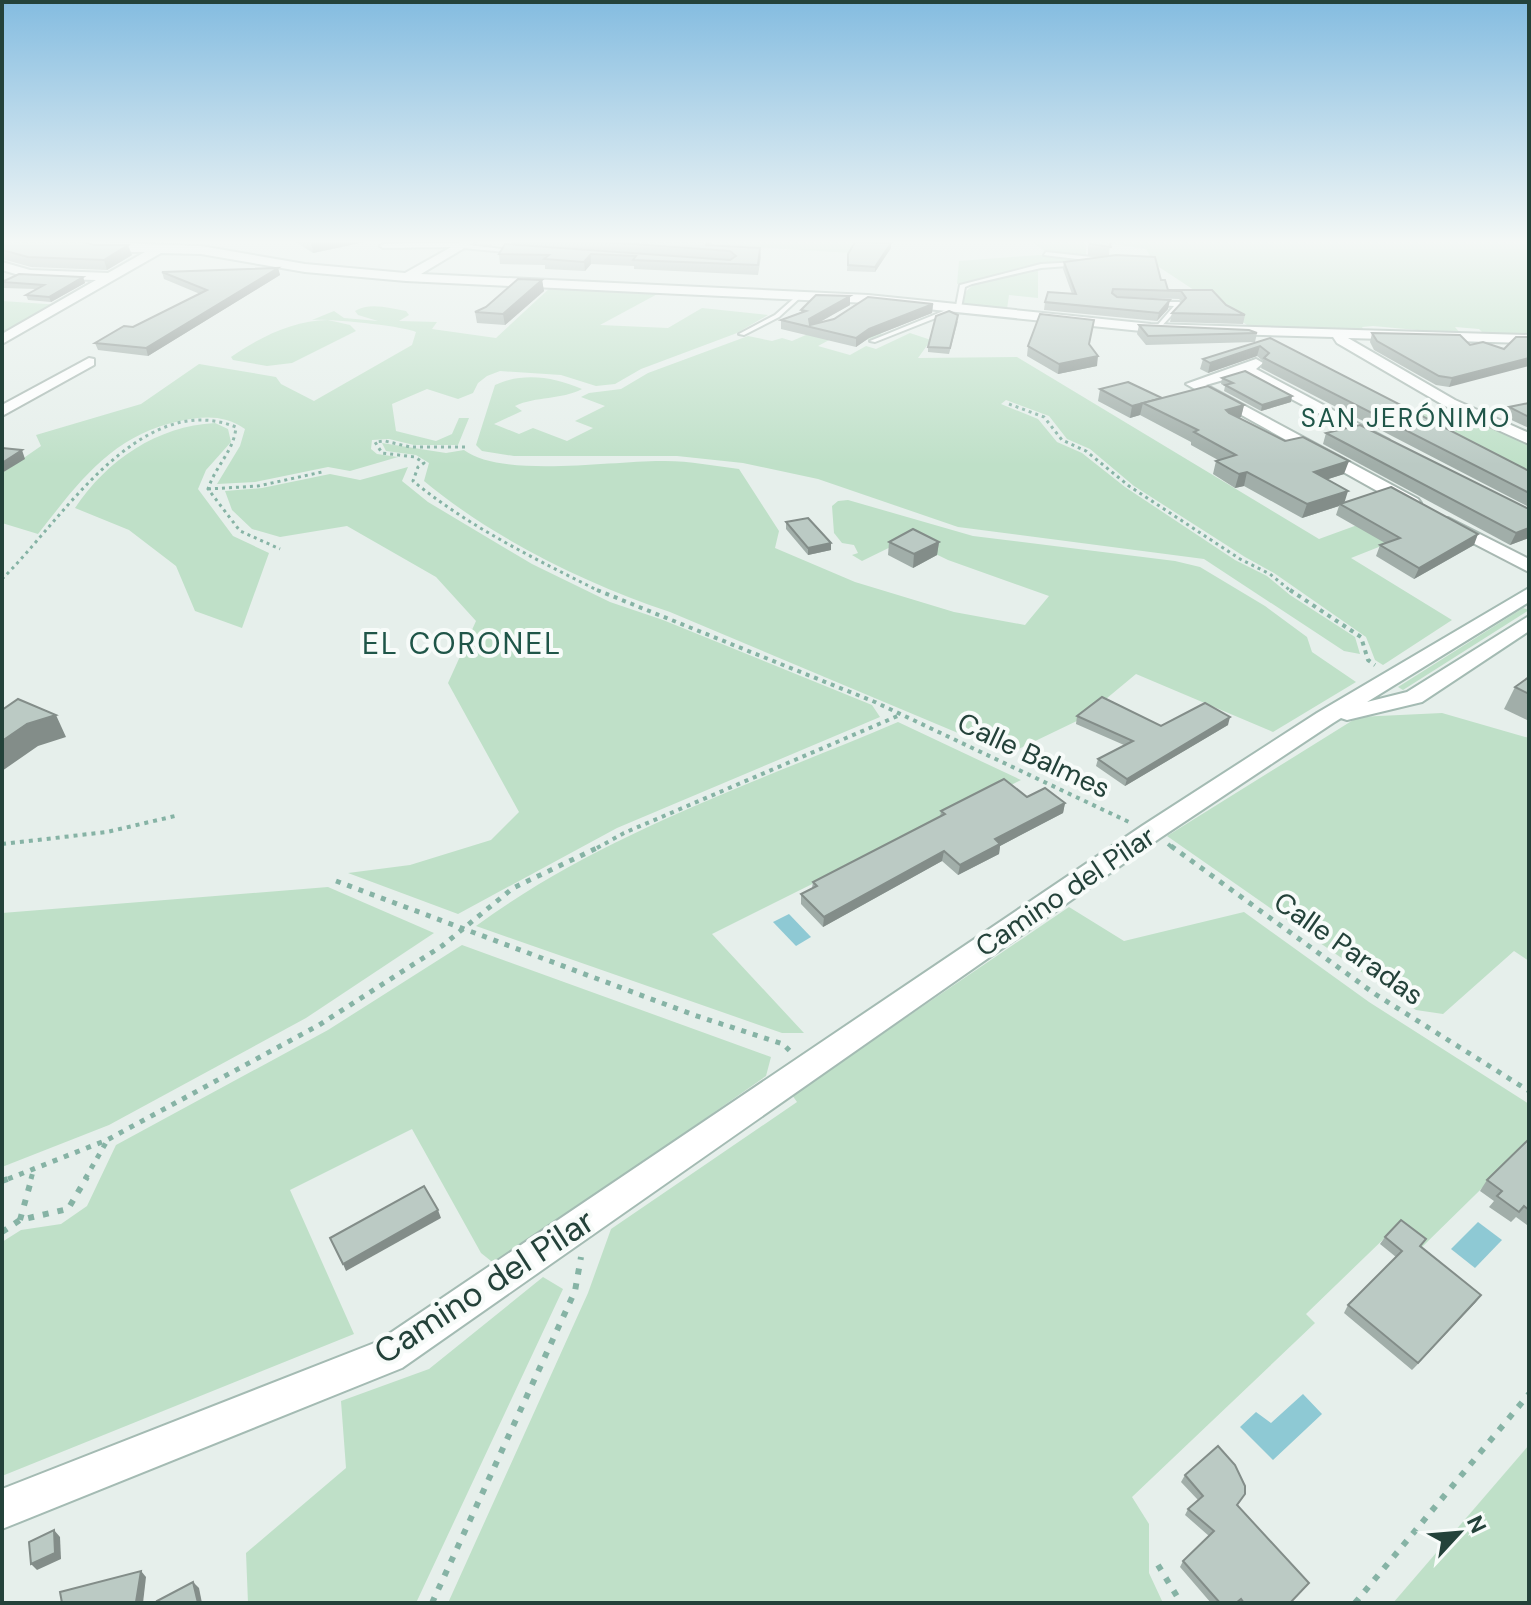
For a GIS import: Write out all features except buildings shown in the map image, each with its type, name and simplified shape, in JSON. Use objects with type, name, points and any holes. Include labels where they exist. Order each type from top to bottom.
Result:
[{"type":"street","points":[[2,340],[44,316]]},
{"type":"street","points":[[1043,316],[1158,328],[1529,339]]},
{"type":"street","points":[[1245,329],[1278,352],[1245,369],[1193,384],[1529,566]]},
{"type":"street","points":[[1338,334],[1342,340],[1450,403],[1529,439]]},
{"type":"street","points":[[2,411],[89,362]]},
{"type":"street","points":[[1245,369],[1401,451]]},
{"type":"street","name":"Camino del Pilar","points":[[2,1509],[389,1355],[1151,832],[1325,718],[1529,594]]},
{"type":"street","name":"Camino del Pilar","points":[[1325,718],[1414,697],[1529,622]]},
{"type":"lane","points":[[742,334],[777,316]]},
{"type":"lane","points":[[873,341],[936,316]]},
{"type":"lane","points":[[1158,328],[1169,316]]},
{"type":"path","points":[[1009,404],[1044,417],[1062,440],[1086,451],[1129,486],[1240,559],[1270,574],[1294,594],[1361,637],[1368,660],[1394,676]]},
{"type":"path","points":[[2,579],[49,530],[84,486],[138,438],[190,421],[222,420],[236,427],[235,443],[215,469],[208,489]]},
{"type":"path","name":"Calle Balmes","points":[[465,447],[410,447],[385,441],[375,442],[382,453],[415,457],[424,463],[418,467],[413,481],[435,499],[538,561],[615,599],[681,622],[900,715],[1151,832]]},
{"type":"path","points":[[208,489],[258,486],[322,472]]},
{"type":"path","points":[[208,489],[240,531],[280,549]]},
{"type":"path","points":[[2,1181],[107,1140],[319,1025],[442,946],[513,888],[574,861],[624,833],[900,715]]},
{"type":"path","points":[[2,844],[107,832],[175,816]]},
{"type":"path","name":"Calle Paradas","points":[[1151,832],[1375,994],[1529,1091]]},
{"type":"path","points":[[336,881],[694,1015],[783,1044],[807,1068]]},
{"type":"path","points":[[2,1232],[20,1220],[68,1209],[107,1140]]},
{"type":"path","points":[[20,1220],[34,1168]]},
{"type":"path","points":[[432,1603],[575,1291],[587,1219]]},
{"type":"path","points":[[1355,1603],[1529,1394]]},
{"type":"path","points":[[1158,1565],[1181,1603]]},
{"type":"green space","points":[[2,316],[39,316],[2,334]]},
{"type":"green space","points":[[322,316],[378,321],[361,316],[408,316],[399,321],[437,322],[432,329],[496,338],[520,316],[617,316],[600,325],[668,328],[689,316],[766,316],[737,333],[641,369],[615,384],[596,386],[561,375],[500,371],[478,383],[473,393],[458,399],[427,389],[392,404],[396,431],[436,441],[452,434],[459,418],[469,418],[458,445],[414,445],[389,439],[372,440],[371,449],[377,454],[398,457],[350,471],[328,467],[255,482],[217,484],[240,446],[245,429],[230,421],[214,418],[180,421],[135,437],[116,449],[83,479],[38,534],[2,523],[2,473],[41,446],[36,435],[141,404],[199,364],[276,377],[281,384],[314,401],[412,345],[416,332],[365,323],[312,320]]},
{"type":"green space","points":[[1233,316],[1529,316],[1529,335],[1485,335],[1479,329],[1455,327],[1461,334],[1373,326],[1362,327],[1365,332],[1247,325]]},
{"type":"green space","points":[[328,320],[350,325],[356,331],[292,363],[267,366],[233,360],[231,357],[277,331],[302,323]]},
{"type":"green space","points":[[838,321],[883,334],[869,340],[844,332],[818,346],[850,355],[866,346],[876,349],[910,333],[931,340],[918,358],[1017,357],[1319,539],[1404,508],[1399,539],[1351,558],[1452,620],[1383,665],[1375,660],[1366,637],[1274,573],[1134,486],[1090,449],[1067,439],[1049,416],[1006,400],[1001,404],[1038,419],[1057,442],[1082,453],[1125,487],[1235,560],[1267,576],[1290,595],[1355,637],[1360,654],[1344,651],[1204,559],[958,527],[818,479],[743,463],[677,456],[514,456],[482,451],[476,445],[495,385],[506,381],[538,378],[561,381],[582,389],[515,406],[522,411],[494,424],[519,434],[533,428],[567,441],[593,428],[575,421],[605,406],[581,397],[589,393],[621,389],[648,373],[748,336],[792,341]]},
{"type":"green space","points":[[1447,404],[1529,442],[1529,474],[1415,416]]},
{"type":"green space","points":[[215,423],[228,429],[231,442],[206,470],[198,489],[233,536],[269,553],[242,628],[195,611],[176,566],[129,530],[75,508],[102,475],[135,449],[173,431]]},
{"type":"green space","points":[[382,443],[446,453],[464,450],[482,459],[531,466],[665,461],[739,469],[779,531],[775,548],[855,582],[954,612],[1025,625],[1049,596],[948,560],[911,542],[909,538],[862,561],[852,555],[858,553],[854,545],[842,543],[834,533],[832,506],[838,501],[848,500],[973,536],[1175,561],[1200,567],[1265,606],[1307,637],[1312,652],[1356,682],[1273,732],[1136,674],[1083,718],[1008,754],[573,573],[480,522],[424,481],[429,463],[416,455],[386,451]]},
{"type":"green space","points":[[408,467],[402,481],[428,502],[532,564],[610,602],[663,620],[872,705],[880,717],[617,828],[458,914],[348,873],[410,865],[491,840],[519,812],[448,683],[476,621],[436,577],[347,526],[280,537],[252,529],[232,510],[225,491],[262,488],[330,474],[360,480]]},
{"type":"green space","points":[[1523,608],[1529,610],[1403,690],[1398,687]]},
{"type":"green space","points":[[1442,713],[1529,738],[1529,961],[1514,951],[1443,1014],[1416,1010],[1167,836],[1358,717]]},
{"type":"green space","points":[[898,722],[1021,780],[712,934],[804,1033],[782,1033],[476,926],[524,893],[627,837]]},
{"type":"green space","points":[[328,887],[434,933],[306,1018],[109,1125],[2,1167],[2,913]]},
{"type":"green space","points":[[1069,907],[1124,941],[1244,912],[1369,1002],[1529,1104],[1529,1142],[1422,1247],[1396,1227],[1306,1314],[1315,1323],[1132,1497],[1149,1524],[1149,1573],[1163,1603],[448,1603],[588,1293],[611,1229],[797,1102],[792,1095]]},
{"type":"green space","points":[[462,945],[771,1057],[766,1076],[496,1265],[481,1253],[412,1129],[290,1190],[354,1334],[2,1476],[2,1242],[21,1230],[61,1224],[87,1206],[116,1145],[328,1030]]},
{"type":"green space","points":[[543,1277],[563,1289],[416,1603],[248,1603],[246,1553],[346,1468],[341,1401],[429,1369]]},
{"type":"green space","points":[[1529,1445],[1529,1603],[1393,1603]]},
{"type":"water","points":[[789,914],[811,937],[796,946],[773,922]]},
{"type":"water","points":[[1478,1222],[1502,1240],[1475,1268],[1451,1249]]},
{"type":"water","points":[[1303,1394],[1322,1414],[1273,1460],[1240,1427],[1256,1412],[1271,1423]]},
{"type":"district","name":"SAN JERÓNIMO","points":[[1406,418]]},
{"type":"district","name":"EL CORONEL","points":[[462,644]]}]
